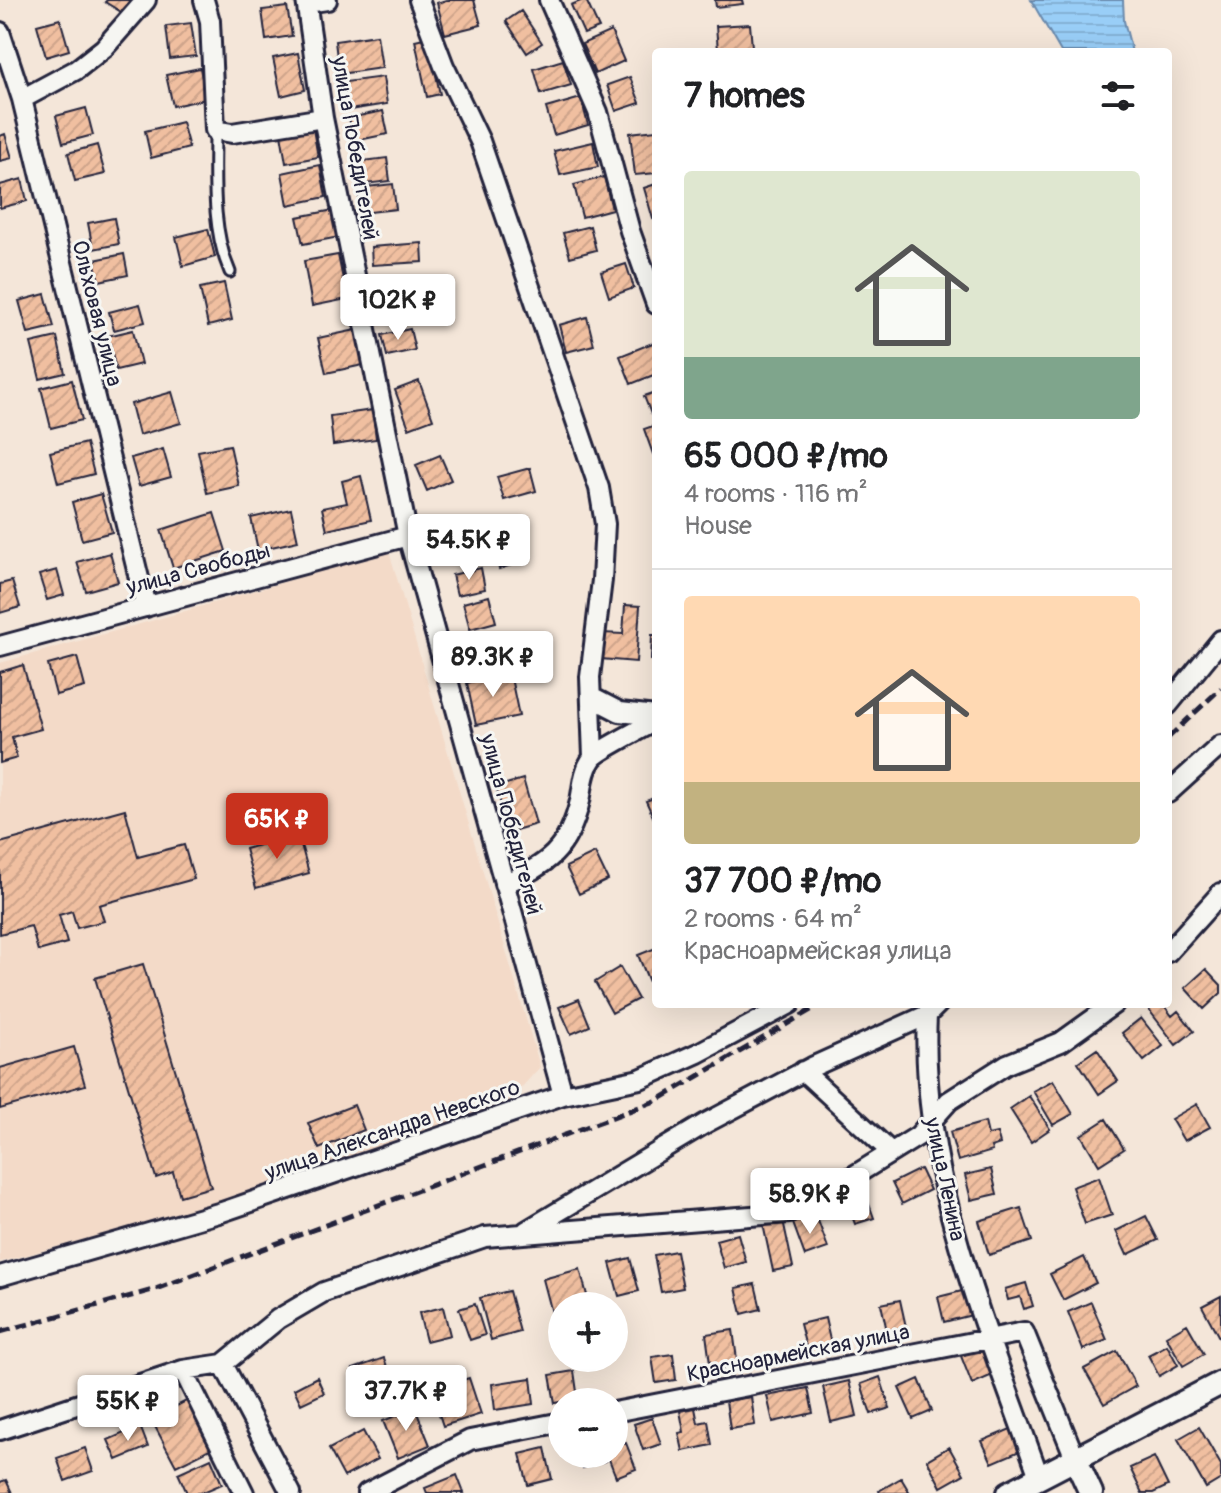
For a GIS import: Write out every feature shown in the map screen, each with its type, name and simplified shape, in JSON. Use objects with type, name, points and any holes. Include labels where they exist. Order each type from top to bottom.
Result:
[{"type":"street","points":[[22,99],[76,70],[104,48],[146,0]]},
{"type":"street","points":[[307,2],[327,0]]},
{"type":"street","points":[[419,0],[444,66],[491,171],[599,488],[605,524],[602,580],[590,677],[593,757],[584,777],[570,833],[563,843],[538,869],[504,884]]},
{"type":"street","points":[[549,0],[598,112],[630,231],[652,293]]},
{"type":"street","points":[[204,2],[210,21],[215,130],[232,133],[323,118]]},
{"type":"street","name":"улица Победителей","points":[[307,2],[323,118],[408,536],[563,1095]]},
{"type":"street","name":"Ольховая улица","points":[[0,32],[22,99],[146,607]]},
{"type":"street","name":"улица Свободы","points":[[0,646],[408,536]]},
{"type":"street","points":[[1172,700],[1221,640]]},
{"type":"street","points":[[591,697],[620,712],[652,717]]},
{"type":"street","points":[[593,757],[652,720]]},
{"type":"street","points":[[1172,789],[1221,745]]},
{"type":"street","points":[[1172,948],[1221,893]]},
{"type":"street","name":"улица Александра Невского","points":[[0,1276],[222,1212],[563,1095],[640,1079],[698,1053],[782,1008]]},
{"type":"street","points":[[0,1430],[183,1370],[223,1364],[278,1319],[324,1292],[485,1237],[789,1213],[918,1136],[949,1101],[1007,1064],[1061,1042],[1108,1008]]},
{"type":"street","points":[[520,1234],[706,1123],[803,1071],[933,1009]]},
{"type":"street","name":"улица Ленина","points":[[933,1009],[925,1045],[938,1166],[968,1274],[1043,1485]]},
{"type":"street","points":[[803,1071],[891,1152]]},
{"type":"street","points":[[990,1339],[1024,1332],[1091,1493]]},
{"type":"street","name":"Красноармейская улица","points":[[628,1409],[990,1339]]},
{"type":"street","points":[[223,1364],[291,1493]]},
{"type":"street","points":[[183,1370],[244,1493]]},
{"type":"street","points":[[1009,1493],[1043,1485],[1075,1458],[1221,1383]]},
{"type":"street","points":[[367,1493],[470,1440],[548,1425]]},
{"type":"lane","points":[[215,130],[217,229],[221,252],[230,272]]},
{"type":"shaded area","points":[[389,551],[540,1067],[501,1110],[296,1183],[0,1262],[0,663]]},
{"type":"water","points":[[1031,0],[1123,0],[1124,21],[1131,48],[1059,48]]},
{"type":"building","points":[[136,0],[126,15],[105,2]]},
{"type":"building","points":[[474,0],[481,25],[445,34],[437,3]]},
{"type":"building","points":[[586,0],[599,28],[584,34],[571,5]]},
{"type":"building","points":[[715,0],[742,0],[743,4],[716,7]]},
{"type":"building","points":[[287,7],[292,36],[266,40],[262,10]]},
{"type":"building","points":[[521,11],[542,43],[527,53],[506,21]]},
{"type":"building","points":[[60,19],[69,50],[46,57],[37,25]]},
{"type":"building","points":[[191,23],[196,56],[170,59],[166,26]]},
{"type":"building","points":[[750,24],[752,47],[718,48],[716,26]]},
{"type":"building","points":[[611,31],[624,61],[595,74],[582,44]]},
{"type":"building","points":[[377,35],[382,68],[339,74],[335,41]]},
{"type":"building","points":[[428,37],[440,94],[427,97],[415,40]]},
{"type":"building","points":[[298,53],[305,90],[281,96],[273,58]]},
{"type":"building","points":[[563,60],[571,85],[541,94],[534,69]]},
{"type":"building","points":[[200,68],[206,99],[173,106],[166,75]]},
{"type":"building","points":[[383,77],[387,104],[349,110],[345,82]]},
{"type":"building","points":[[630,77],[640,103],[616,111],[607,85]]},
{"type":"building","points":[[581,98],[588,125],[554,135],[546,108]]},
{"type":"building","points":[[86,108],[93,135],[63,143],[56,116]]},
{"type":"building","points":[[383,111],[388,134],[354,141],[349,118]]},
{"type":"building","points":[[182,122],[189,148],[151,158],[145,131]]},
{"type":"building","points":[[313,129],[318,157],[286,163],[281,134]]},
{"type":"building","points":[[652,130],[652,173],[635,175],[630,133]]},
{"type":"building","points":[[5,134],[12,158],[0,161],[0,136]]},
{"type":"building","points":[[593,142],[598,167],[560,175],[554,151]]},
{"type":"building","points":[[97,145],[105,174],[75,181],[68,153]]},
{"type":"building","points":[[387,158],[390,181],[357,185],[354,162]]},
{"type":"building","points":[[320,165],[326,197],[288,205],[282,173]]},
{"type":"building","points":[[604,177],[612,209],[582,217],[574,185]]},
{"type":"building","points":[[22,179],[27,201],[0,208],[0,185]]},
{"type":"building","points":[[393,184],[396,209],[361,213],[358,188]]},
{"type":"building","points":[[652,185],[652,216],[644,188]]},
{"type":"building","points":[[334,210],[339,237],[303,244],[297,217]]},
{"type":"building","points":[[114,218],[119,244],[93,249],[88,223]]},
{"type":"building","points":[[590,226],[596,250],[570,257],[563,233]]},
{"type":"building","points":[[208,229],[215,257],[183,266],[176,237]]},
{"type":"building","points":[[422,243],[423,262],[372,265],[371,247]]},
{"type":"building","points":[[124,254],[128,275],[99,281],[94,260]]},
{"type":"building","points":[[338,255],[347,299],[312,306],[304,261]]},
{"type":"building","points":[[626,264],[634,288],[609,297],[601,272]]},
{"type":"building","points":[[399,280],[405,302],[377,310],[371,288]]},
{"type":"building","points":[[224,283],[232,320],[208,326],[200,288]]},
{"type":"building","points":[[45,294],[54,327],[28,333],[19,301]]},
{"type":"building","points":[[140,304],[145,322],[114,330],[109,312]]},
{"type":"building","points":[[587,317],[594,345],[566,352],[559,325]]},
{"type":"building","points":[[410,329],[415,350],[387,356],[382,335]]},
{"type":"building","points":[[133,330],[141,364],[116,370],[108,336]]},
{"type":"building","points":[[356,330],[363,365],[326,373],[318,338]]},
{"type":"building","points":[[57,337],[65,373],[40,379],[31,343]]},
{"type":"building","points":[[652,343],[652,376],[631,384],[620,356]]},
{"type":"building","points":[[72,380],[82,420],[51,428],[41,388]]},
{"type":"building","points":[[419,381],[433,419],[409,428],[395,390]]},
{"type":"building","points":[[172,392],[181,423],[139,435],[131,404]]},
{"type":"building","points":[[652,393],[652,414],[651,414],[644,396]]},
{"type":"building","points":[[373,410],[376,439],[333,445],[330,416]]},
{"type":"building","points":[[652,426],[652,451],[644,429]]},
{"type":"building","points":[[86,443],[94,474],[58,483],[50,452]]},
{"type":"building","points":[[230,445],[239,486],[207,493],[198,451]]},
{"type":"building","points":[[163,449],[171,477],[139,486],[131,458]]},
{"type":"building","points":[[440,455],[451,480],[427,491],[416,465]]},
{"type":"building","points":[[530,468],[536,491],[504,500],[497,477]]},
{"type":"building","points":[[361,476],[371,520],[327,530],[322,508],[347,503],[342,481]]},
{"type":"building","points":[[101,494],[112,532],[82,540],[72,502]]},
{"type":"building","points":[[291,509],[298,541],[258,550],[251,518]]},
{"type":"building","points":[[214,513],[226,551],[173,568],[161,530]]},
{"type":"building","points":[[518,529],[528,560],[499,569],[490,537]]},
{"type":"building","points":[[110,553],[118,582],[86,591],[77,562]]},
{"type":"building","points":[[481,568],[485,589],[457,595],[452,575]]},
{"type":"building","points":[[57,570],[64,595],[47,600],[39,575]]},
{"type":"building","points":[[12,581],[20,607],[0,613],[0,584]]},
{"type":"building","points":[[489,596],[496,622],[470,629],[463,603]]},
{"type":"building","points":[[625,605],[640,606],[636,662],[601,659],[602,633],[623,634]]},
{"type":"building","points":[[77,657],[85,687],[56,695],[48,665]]},
{"type":"building","points":[[23,665],[41,729],[12,737],[17,758],[0,763],[0,672]]},
{"type":"building","points":[[510,673],[519,716],[476,725],[467,683]]},
{"type":"building","points":[[523,779],[536,824],[509,832],[496,787]]},
{"type":"building","points":[[652,799],[652,814],[646,801]]},
{"type":"building","points":[[125,809],[138,857],[184,845],[194,879],[99,905],[104,921],[77,928],[72,911],[59,915],[67,943],[38,951],[31,926],[0,934],[0,843]]},
{"type":"building","points":[[298,834],[309,873],[256,888],[245,849]]},
{"type":"building","points":[[595,853],[608,880],[579,894],[566,867]]},
{"type":"building","points":[[652,950],[652,989],[638,955]]},
{"type":"building","points":[[143,964],[211,1187],[180,1196],[173,1172],[156,1178],[95,978]]},
{"type":"building","points":[[620,967],[638,999],[612,1013],[595,982]]},
{"type":"building","points":[[1206,969],[1221,985],[1221,993],[1204,1009],[1185,988]]},
{"type":"building","points":[[579,999],[590,1026],[571,1034],[559,1007]]},
{"type":"building","points":[[1166,1008],[1172,1016],[1178,1011],[1194,1031],[1176,1045],[1149,1010]]},
{"type":"building","points":[[1141,1018],[1163,1046],[1144,1061],[1122,1033]]},
{"type":"building","points":[[74,1047],[85,1085],[0,1109],[0,1068]]},
{"type":"building","points":[[1097,1049],[1118,1081],[1099,1094],[1078,1062]]},
{"type":"building","points":[[1053,1080],[1073,1114],[1053,1125],[1033,1091]]},
{"type":"building","points":[[1029,1096],[1050,1129],[1031,1142],[1010,1109]]},
{"type":"building","points":[[1197,1104],[1210,1127],[1184,1141],[1171,1119]]},
{"type":"building","points":[[354,1105],[364,1130],[319,1149],[308,1123]]},
{"type":"building","points":[[1106,1119],[1124,1149],[1099,1165],[1081,1135]]},
{"type":"building","points":[[985,1122],[988,1135],[997,1133],[1000,1144],[991,1147],[992,1151],[958,1161],[950,1132]]},
{"type":"building","points":[[920,1169],[930,1190],[902,1204],[892,1183]]},
{"type":"building","points":[[991,1169],[997,1194],[971,1200],[965,1175]]},
{"type":"building","points":[[1099,1177],[1112,1215],[1085,1224],[1072,1187]]},
{"type":"building","points":[[865,1193],[874,1218],[855,1224],[846,1200]]},
{"type":"building","points":[[1021,1208],[1032,1241],[989,1255],[979,1221]]},
{"type":"building","points":[[816,1215],[828,1248],[805,1256],[793,1223]]},
{"type":"building","points":[[1146,1216],[1158,1240],[1127,1255],[1116,1231]]},
{"type":"building","points":[[783,1220],[793,1267],[773,1271],[763,1224]]},
{"type":"building","points":[[738,1234],[746,1262],[724,1268],[716,1240]]},
{"type":"building","points":[[676,1251],[683,1288],[661,1292],[654,1255]]},
{"type":"building","points":[[1084,1257],[1096,1283],[1063,1300],[1050,1274]]},
{"type":"building","points":[[630,1258],[639,1291],[618,1292],[610,1263]]},
{"type":"building","points":[[580,1269],[586,1292],[548,1292],[548,1298],[543,1279]]},
{"type":"building","points":[[1026,1283],[1033,1306],[1024,1309],[1020,1297],[1008,1300],[1005,1289]]},
{"type":"building","points":[[755,1284],[761,1309],[742,1314],[736,1288]]},
{"type":"building","points":[[966,1290],[972,1315],[944,1322],[938,1297]]},
{"type":"building","points":[[509,1291],[520,1332],[491,1340],[480,1298]]},
{"type":"building","points":[[1221,1296],[1221,1341],[1202,1306]]},
{"type":"building","points":[[900,1300],[906,1327],[887,1331],[881,1304]]},
{"type":"building","points":[[1091,1302],[1107,1340],[1083,1350],[1068,1312]]},
{"type":"building","points":[[475,1304],[485,1335],[470,1340],[459,1309]]},
{"type":"building","points":[[443,1307],[450,1335],[426,1341],[419,1313]]},
{"type":"building","points":[[825,1318],[832,1349],[808,1355],[800,1324]]},
{"type":"building","points":[[1187,1324],[1204,1354],[1183,1366],[1166,1336]]},
{"type":"building","points":[[733,1330],[738,1367],[711,1371],[706,1334]]},
{"type":"building","points":[[1167,1345],[1178,1365],[1159,1376],[1148,1355]]},
{"type":"building","points":[[985,1347],[995,1374],[972,1384],[961,1356]]},
{"type":"building","points":[[1117,1351],[1136,1386],[1104,1404],[1084,1369]]},
{"type":"building","points":[[673,1354],[676,1380],[656,1383],[652,1357]]},
{"type":"building","points":[[384,1358],[392,1381],[361,1392],[353,1369]]},
{"type":"building","points":[[574,1372],[576,1388],[552,1388],[550,1375]]},
{"type":"building","points":[[317,1377],[324,1393],[301,1404],[294,1389]]},
{"type":"building","points":[[880,1377],[890,1408],[871,1414],[861,1384]]},
{"type":"building","points":[[469,1378],[481,1414],[443,1426],[431,1390]]},
{"type":"building","points":[[531,1378],[534,1404],[495,1410],[492,1384]]},
{"type":"building","points":[[919,1379],[932,1411],[913,1419],[899,1388]]},
{"type":"building","points":[[849,1381],[857,1416],[831,1422],[823,1387]]},
{"type":"building","points":[[808,1388],[813,1413],[773,1422],[767,1396]]},
{"type":"building","points":[[751,1397],[755,1425],[730,1429],[726,1401]]},
{"type":"building","points":[[188,1400],[212,1448],[176,1466],[151,1419]]},
{"type":"building","points":[[415,1408],[430,1445],[398,1458],[383,1421]]},
{"type":"building","points":[[695,1408],[698,1423],[708,1421],[712,1445],[683,1451],[679,1433],[684,1432],[680,1411]]},
{"type":"building","points":[[652,1418],[661,1444],[643,1450],[634,1424]]},
{"type":"building","points":[[140,1426],[148,1447],[117,1460],[108,1440]]},
{"type":"building","points":[[1199,1427],[1221,1465],[1221,1479],[1206,1488],[1178,1439]]},
{"type":"building","points":[[1013,1428],[1022,1450],[992,1463],[982,1441]]},
{"type":"building","points":[[363,1431],[378,1459],[344,1477],[329,1449]]},
{"type":"building","points":[[949,1447],[964,1474],[941,1487],[927,1460]]},
{"type":"building","points":[[85,1448],[93,1471],[65,1481],[57,1458]]},
{"type":"building","points":[[545,1448],[552,1479],[528,1485],[520,1454]]},
{"type":"building","points":[[628,1448],[636,1469],[616,1477],[612,1468],[628,1468]]},
{"type":"building","points":[[1154,1457],[1168,1486],[1153,1493],[1142,1493],[1130,1468]]},
{"type":"building","points":[[211,1458],[222,1484],[201,1493],[187,1493],[178,1473]]},
{"type":"building","points":[[457,1475],[464,1493],[427,1493],[425,1488]]},
{"type":"building","points":[[901,1478],[910,1493],[880,1493],[879,1491]]},
{"type":"building","points":[[6,1480],[12,1493],[0,1493],[0,1482]]},
{"type":"railway","points":[[1172,734],[1221,688]]},
{"type":"railway","points":[[0,1332],[153,1290],[658,1100],[814,1008]]}]
